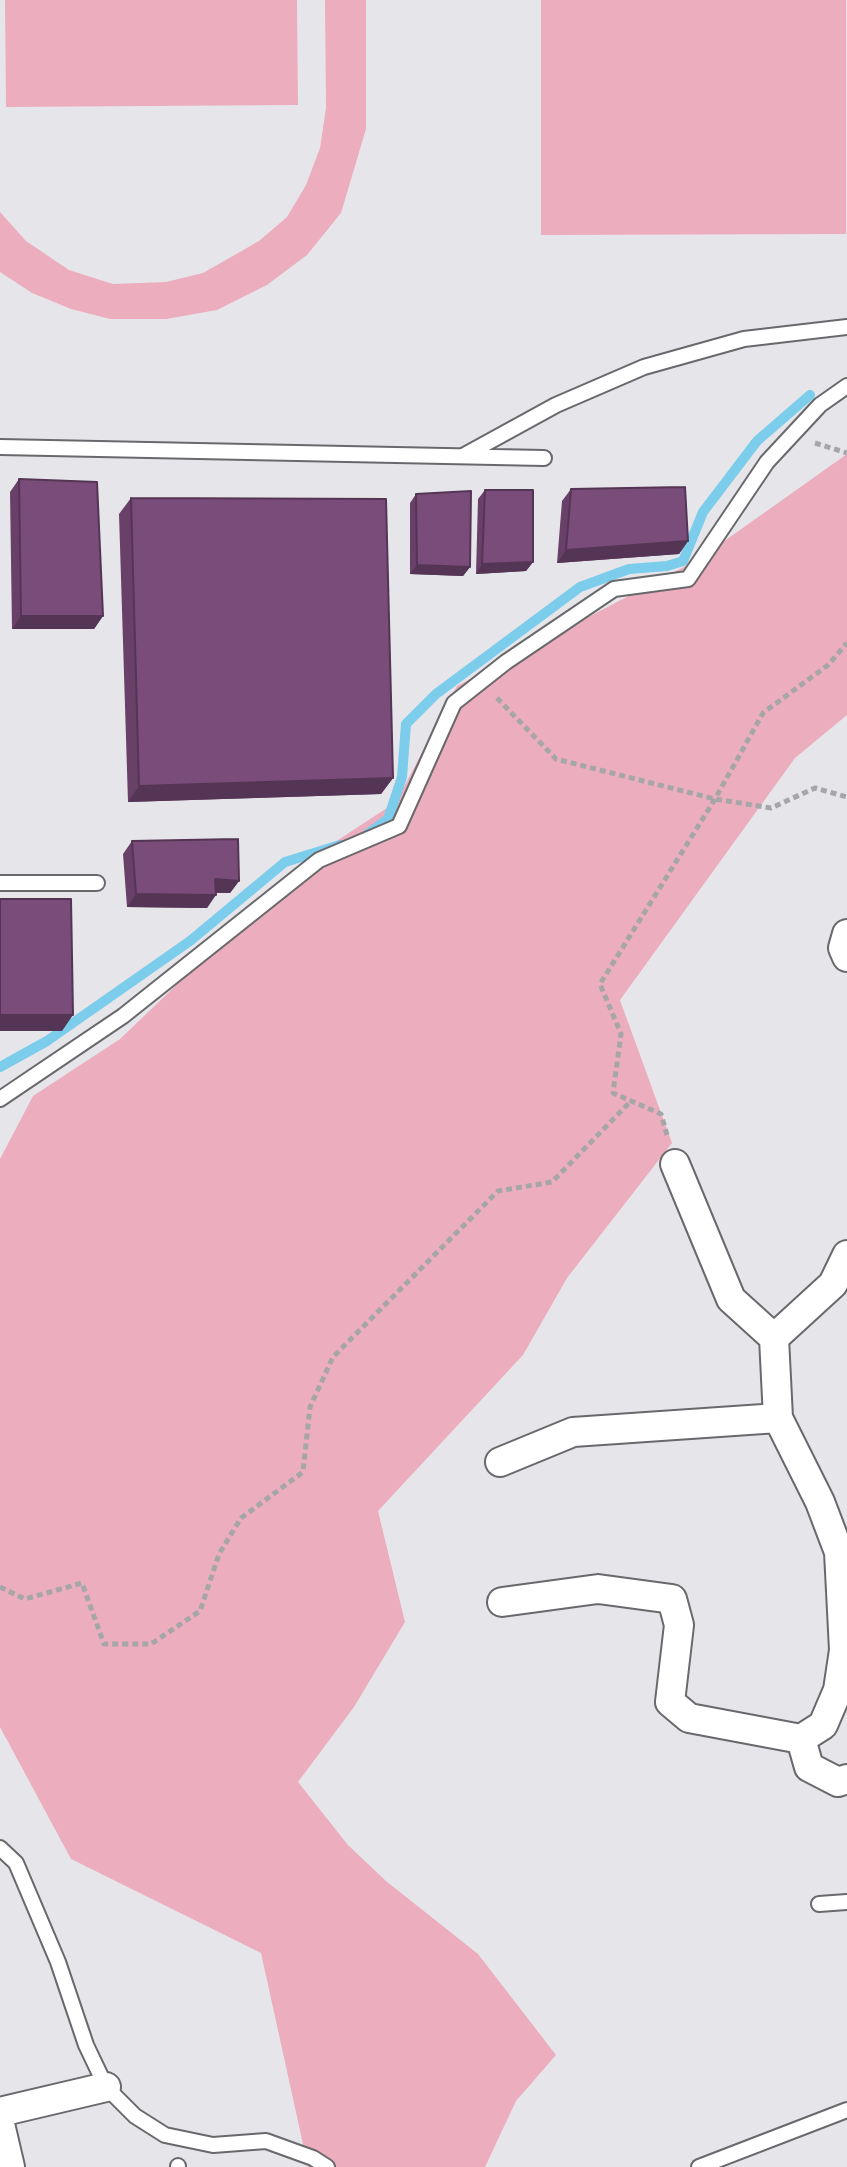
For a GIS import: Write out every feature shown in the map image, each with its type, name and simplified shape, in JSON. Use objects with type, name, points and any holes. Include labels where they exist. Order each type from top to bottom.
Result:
[{"type":"street","points":[[847,934],[843,948],[847,957]]},
{"type":"street","points":[[502,1602],[598,1589],[672,1599],[679,1625],[670,1702],[689,1718],[801,1739],[823,1725],[838,1690],[844,1650],[839,1552],[820,1502],[778,1418],[774,1338],[731,1299],[675,1164]]},
{"type":"street","points":[[774,1338],[833,1284],[847,1255]]},
{"type":"street","points":[[500,1462],[573,1432],[778,1418]]},
{"type":"street","points":[[801,1739],[809,1767],[838,1782],[847,1779]]},
{"type":"street","points":[[0,2112],[106,2087]]},
{"type":"street","points":[[0,2124],[10,2167]]},
{"type":"lane","points":[[463,456],[556,405],[644,367],[744,339],[847,327]]},
{"type":"lane","points":[[0,1099],[123,1016],[319,860],[399,826],[454,703],[614,589],[688,579],[767,462],[820,405],[847,386]]},
{"type":"lane","points":[[0,447],[544,458]]},
{"type":"lane","points":[[0,883],[97,883]]},
{"type":"lane","points":[[0,1848],[16,1863],[58,1962],[86,2045],[106,2087],[135,2116],[165,2135],[213,2145],[266,2141],[313,2158],[327,2167]]},
{"type":"lane","points":[[819,1904],[847,1902]]},
{"type":"lane","points":[[699,2167],[847,2110]]},
{"type":"path","points":[[675,1164],[661,1114],[613,1093],[621,1034],[600,984],[715,799],[763,713],[828,665],[847,643]]},
{"type":"path","points":[[482,681],[556,759],[715,799],[771,808],[815,788],[847,797]]},
{"type":"path","points":[[0,1587],[25,1599],[82,1583],[104,1644],[151,1644],[200,1611],[219,1554],[241,1518],[303,1472],[310,1407],[333,1357],[498,1191],[552,1182],[630,1102]]},
{"type":"shaded area","points":[[5,0],[297,0],[298,105],[6,107]]},
{"type":"shaded area","points":[[325,0],[366,0],[366,129],[341,213],[307,255],[267,285],[217,310],[166,319],[110,319],[71,309],[32,293],[0,272],[0,212],[26,241],[69,270],[113,284],[166,282],[203,273],[259,241],[287,217],[306,185],[320,148],[326,108]]},
{"type":"shaded area","points":[[541,0],[846,0],[846,234],[541,235]]},
{"type":"shaded area","points":[[847,454],[847,715],[795,758],[620,1000],[672,1143],[567,1278],[523,1355],[378,1511],[405,1622],[354,1707],[298,1782],[348,1845],[386,1881],[478,1954],[556,2055],[516,2101],[485,2167],[308,2167],[261,1953],[71,1859],[0,1727],[0,1159],[33,1096],[120,1039],[306,861],[396,802],[457,686],[699,559]]},
{"type":"building","points":[[19,479],[97,482],[103,616],[21,616]]},
{"type":"building","points":[[685,487],[688,541],[566,550],[571,489]]},
{"type":"building","points":[[485,490],[533,490],[533,562],[482,564]]},
{"type":"building","points":[[471,491],[470,567],[417,565],[416,494]]},
{"type":"building","points":[[131,498],[386,499],[393,778],[139,786]]},
{"type":"building","points":[[238,839],[239,881],[215,879],[216,895],[136,894],[132,841]]},
{"type":"building","points":[[0,899],[71,899],[73,1015],[0,1015]]},
{"type":"waterway","points":[[366,835],[388,819],[402,777],[406,724],[436,694],[580,587],[629,569],[667,566],[683,561],[703,512],[757,441],[810,395]]},
{"type":"waterway","points":[[0,1067],[47,1041],[190,941],[285,862],[340,845]]}]
